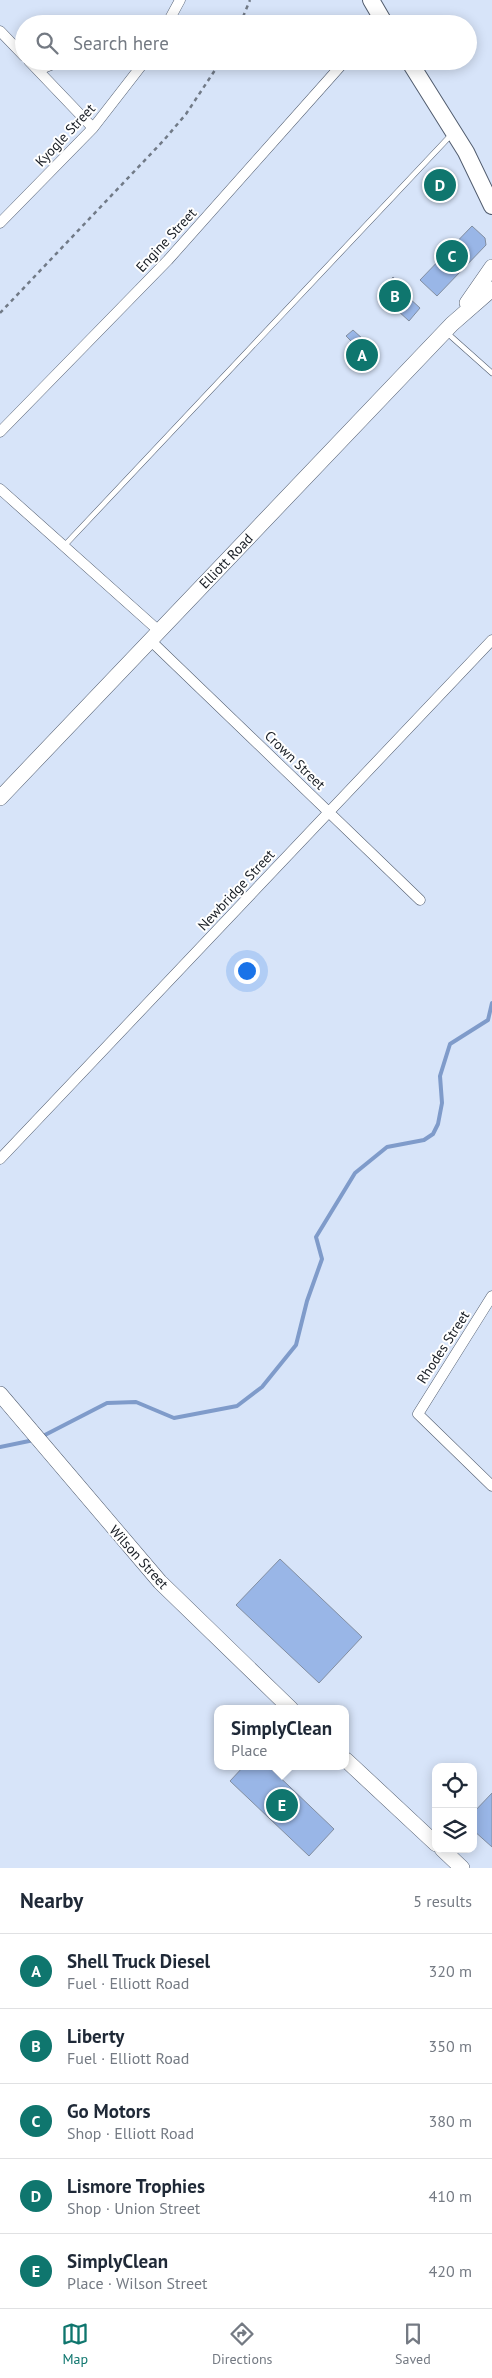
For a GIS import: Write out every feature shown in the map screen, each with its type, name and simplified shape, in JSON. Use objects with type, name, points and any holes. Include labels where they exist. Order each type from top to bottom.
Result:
[{"type":"main road","points":[[370,0],[379,15]]},
{"type":"main road","points":[[415,70],[466,152],[492,206]]},
{"type":"main road","points":[[466,152],[492,183]]},
{"type":"street","points":[[172,15],[180,0]]},
{"type":"street","points":[[0,31],[15,47]]},
{"type":"street","points":[[37,70],[93,128]]},
{"type":"street","name":"Kyogle Street","points":[[0,223],[93,128],[134,70]]},
{"type":"street","name":"Engine Street","points":[[0,432],[168,260],[337,70]]},
{"type":"street","name":"Elliott Road","points":[[448,328],[492,267]]},
{"type":"street","name":"Elliott Road","points":[[0,798],[448,328],[492,290]]},
{"type":"street","name":"Crown Street","points":[[0,489],[64,546],[329,812],[420,900]]},
{"type":"street","name":"Newbridge Street","points":[[0,1160],[492,640]]},
{"type":"street","name":"Rhodes Street","points":[[492,1296],[418,1414],[492,1486]]},
{"type":"street","name":"Wilson Street","points":[[0,1394],[160,1582],[287,1705]]},
{"type":"street","points":[[349,1763],[432,1840]]},
{"type":"street","points":[[446,1853],[462,1868]]},
{"type":"lane","points":[[40,73],[47,70]]},
{"type":"lane","points":[[64,546],[454,132]]},
{"type":"lane","points":[[448,328],[492,373]]},
{"type":"path","points":[[244,15],[250,0]]},
{"type":"path","points":[[0,314],[164,140],[186,114],[215,70]]},
{"type":"building","points":[[472,226],[485,238],[486,245],[437,296],[420,280]]},
{"type":"building","points":[[393,277],[411,294],[397,310],[378,293]]},
{"type":"building","points":[[408,297],[420,308],[409,321],[397,310]]},
{"type":"building","points":[[353,330],[364,340],[357,347],[346,336]]},
{"type":"building","points":[[364,343],[377,355],[363,370],[350,357]]},
{"type":"building","points":[[280,1559],[362,1637],[319,1683],[236,1605]]},
{"type":"building","points":[[240,1770],[272,1770],[334,1829],[309,1856],[230,1781]]},
{"type":"building","points":[[492,1793],[492,1847],[477,1834],[477,1809]]},
{"type":"waterway","points":[[41,1437],[107,1403],[136,1402],[174,1418],[237,1406],[262,1387],[296,1345],[307,1301],[322,1259],[316,1237],[355,1173],[387,1147],[424,1140],[433,1134],[438,1124],[442,1103],[440,1076],[450,1044],[488,1020],[492,1003]]},
{"type":"waterway","points":[[0,1447],[34,1440]]},
{"type":"place","name":"Lismore Trophies","points":[[440,185]]},
{"type":"place","name":"Go Motors","points":[[452,256]]},
{"type":"place","name":"Liberty","points":[[395,296]]},
{"type":"place","name":"Shell Truck Diesel","points":[[362,355]]},
{"type":"place","name":"SimplyClean","points":[[282,1805]]}]
